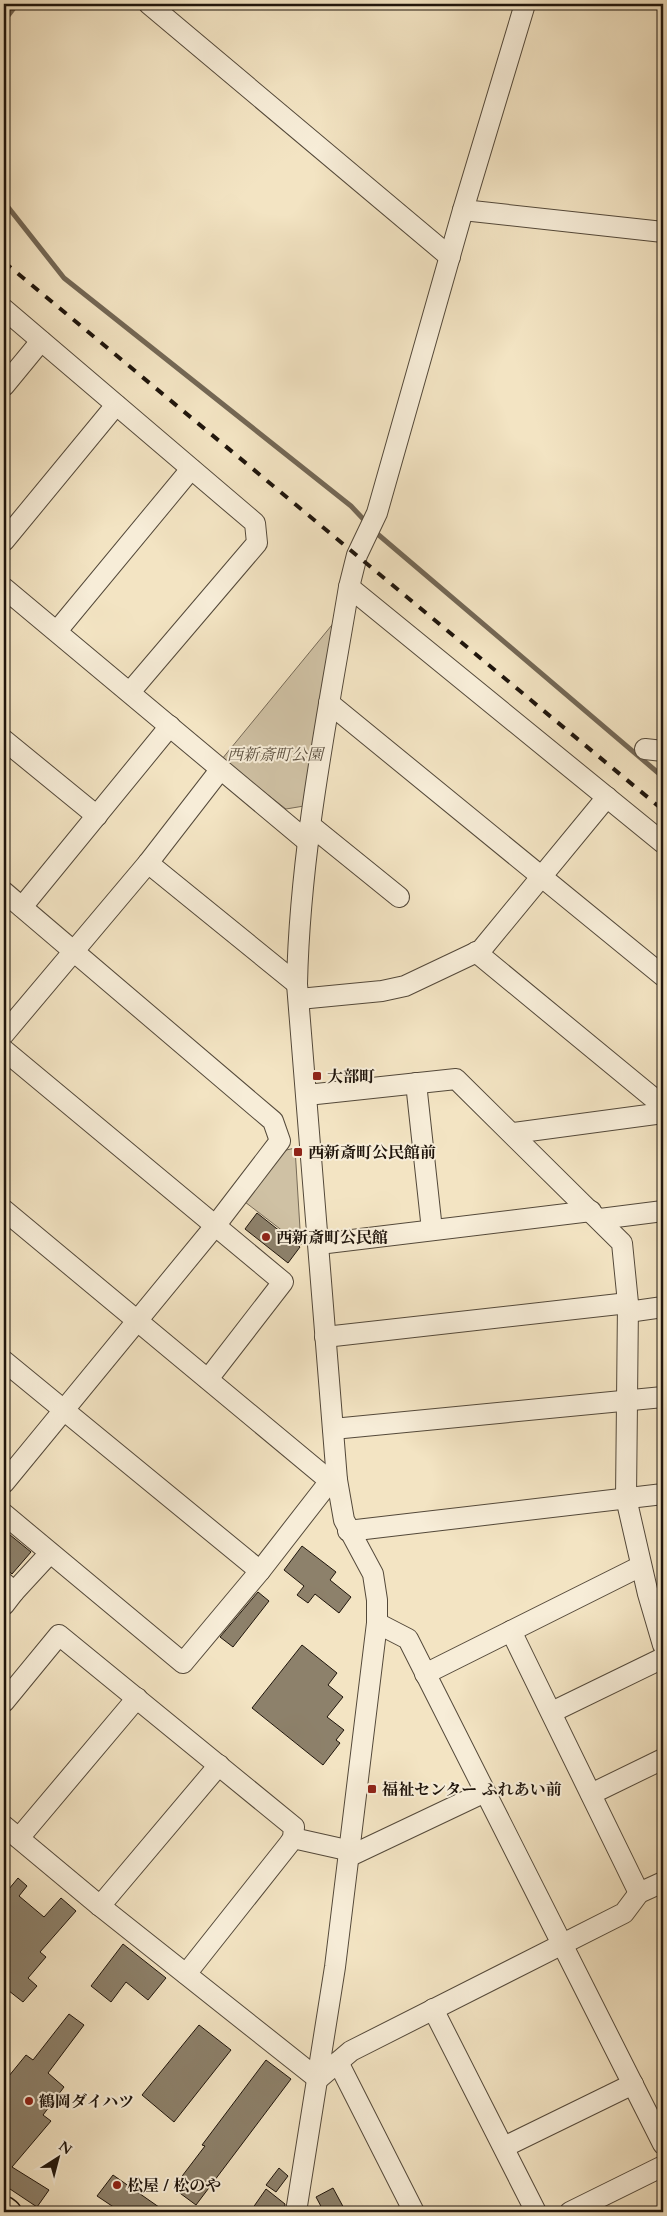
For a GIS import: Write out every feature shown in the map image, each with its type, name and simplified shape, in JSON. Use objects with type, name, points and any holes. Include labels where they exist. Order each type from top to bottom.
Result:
[{"type":"main road","points":[[4,2209],[8,2212]]},
{"type":"street","points":[[149,4],[450,257]]},
{"type":"street","points":[[296,2212],[318,2079],[351,1854],[377,1623],[377,1600],[373,1574],[360,1547],[348,1531],[334,1480],[333,1429],[298,991],[298,941],[309,833],[349,587],[357,555],[377,513],[463,210],[525,4]]},
{"type":"street","points":[[463,210],[663,232]]},
{"type":"street","points":[[4,308],[254,523],[257,543],[130,692]]},
{"type":"street","points":[[4,386],[41,341]]},
{"type":"street","points":[[4,541],[116,405]]},
{"type":"street","points":[[57,631],[191,468]]},
{"type":"street","points":[[349,587],[663,843]]},
{"type":"street","points":[[5,591],[57,631],[220,770],[399,897]]},
{"type":"street","points":[[329,703],[540,878],[663,976]]},
{"type":"street","points":[[22,907],[170,726]]},
{"type":"street","points":[[4,740],[97,816]]},
{"type":"street","points":[[4,1034],[148,863],[220,770]]},
{"type":"street","points":[[148,863],[298,991],[382,991],[405,986],[481,950],[607,797]]},
{"type":"street","points":[[4,892],[273,1121],[280,1141],[215,1226],[4,1483]]},
{"type":"street","points":[[476,952],[663,1106]]},
{"type":"street","points":[[4,1050],[283,1282],[208,1379]]},
{"type":"street","points":[[307,1095],[456,1079],[514,1133],[622,1243],[628,1307],[626,1498],[641,1566],[656,1593],[663,1645]]},
{"type":"street","points":[[416,1083],[432,1230]]},
{"type":"street","points":[[514,1133],[663,1112]]},
{"type":"street","points":[[4,1210],[208,1379],[334,1480]]},
{"type":"street","points":[[319,1244],[432,1230],[596,1215],[663,1211]]},
{"type":"street","points":[[325,1337],[628,1307],[663,1307]]},
{"type":"street","points":[[4,1361],[260,1571]]},
{"type":"street","points":[[333,1429],[663,1397]]},
{"type":"street","points":[[4,1514],[183,1663],[334,1480]]},
{"type":"street","points":[[348,1531],[663,1494]]},
{"type":"street","points":[[7,1594],[50,1553]]},
{"type":"street","points":[[425,1674],[641,1566]]},
{"type":"street","points":[[377,1623],[408,1639],[561,1945],[633,2084],[661,2133]]},
{"type":"street","points":[[511,1631],[639,1893]]},
{"type":"street","points":[[4,1702],[59,1636],[294,1827],[293,1838],[186,1974]]},
{"type":"street","points":[[552,1712],[663,1658]]},
{"type":"street","points":[[19,1838],[137,1698]]},
{"type":"street","points":[[591,1794],[663,1759]]},
{"type":"street","points":[[100,1906],[218,1765]]},
{"type":"street","points":[[293,1838],[351,1854],[485,1792]]},
{"type":"street","points":[[4,1826],[100,1906],[318,2079]]},
{"type":"street","points":[[318,2079],[350,2051],[624,1913],[639,1893],[663,1882]]},
{"type":"street","points":[[433,2009],[536,2212]]},
{"type":"street","points":[[338,2062],[414,2212]]},
{"type":"street","points":[[504,2147],[633,2084]]},
{"type":"street","points":[[570,2212],[663,2166]]},
{"type":"green space","name":"西新斎町公園","points":[[336,620],[304,806],[286,809],[222,759]]},
{"type":"green space","points":[[295,1148],[301,1245],[245,1202],[282,1151]]},
{"type":"building","name":"西新斎町公民館","points":[[257,1213],[300,1247],[288,1263],[245,1229]]},
{"type":"building","points":[[4,1530],[31,1552],[12,1574],[4,1567]]},
{"type":"building","points":[[302,1546],[336,1572],[330,1580],[351,1597],[339,1613],[315,1594],[308,1603],[297,1595],[304,1586],[284,1570]]},
{"type":"building","points":[[258,1592],[269,1601],[233,1647],[220,1637]]},
{"type":"building","points":[[302,1645],[337,1673],[328,1685],[343,1697],[327,1717],[344,1730],[336,1740],[340,1743],[323,1765],[252,1708]]},
{"type":"building","points":[[18,1878],[27,1886],[19,1896],[44,1917],[61,1898],[76,1911],[40,1952],[46,1957],[28,1978],[37,1986],[23,2002],[4,1987],[4,1895]]},
{"type":"building","points":[[123,1944],[166,1978],[148,2000],[126,1982],[111,2002],[91,1986]]},
{"type":"building","name":"鶴岡ダイハツ","points":[[69,2014],[84,2025],[48,2073],[64,2087],[43,2115],[51,2121],[12,2167],[49,2190],[37,2207],[4,2185],[4,2082],[26,2055],[33,2060]]},
{"type":"building","points":[[199,2025],[231,2050],[174,2122],[142,2095]]},
{"type":"building","points":[[266,2060],[291,2079],[196,2205],[173,2188],[205,2146],[202,2145]]},
{"type":"building","points":[[279,2168],[288,2176],[276,2192],[266,2185]]},
{"type":"building","name":"松屋 / 松のや","points":[[113,2175],[166,2212],[121,2212],[97,2196]]},
{"type":"building","points":[[333,2188],[346,2212],[324,2212],[316,2197]]},
{"type":"building","points":[[266,2189],[285,2204],[284,2212],[250,2212]]},
{"type":"waterway","points":[[4,21],[17,4]]},
{"type":"waterway","points":[[4,202],[64,278],[351,506],[367,523]]},
{"type":"waterway","points":[[374,531],[663,777]]},
{"type":"railway","points":[[4,262],[663,810]]},
{"type":"place","name":"大部町","points":[[317,1076]]},
{"type":"place","name":"西新斎町公民館前","points":[[298,1152]]},
{"type":"place","name":"西新斎町公民館","points":[[266,1237]]},
{"type":"place","name":"福祉センター ふれあい前","points":[[372,1789]]},
{"type":"place","name":"鶴岡ダイハツ","points":[[29,2101]]},
{"type":"place","name":"松屋 / 松のや","points":[[117,2185]]}]
